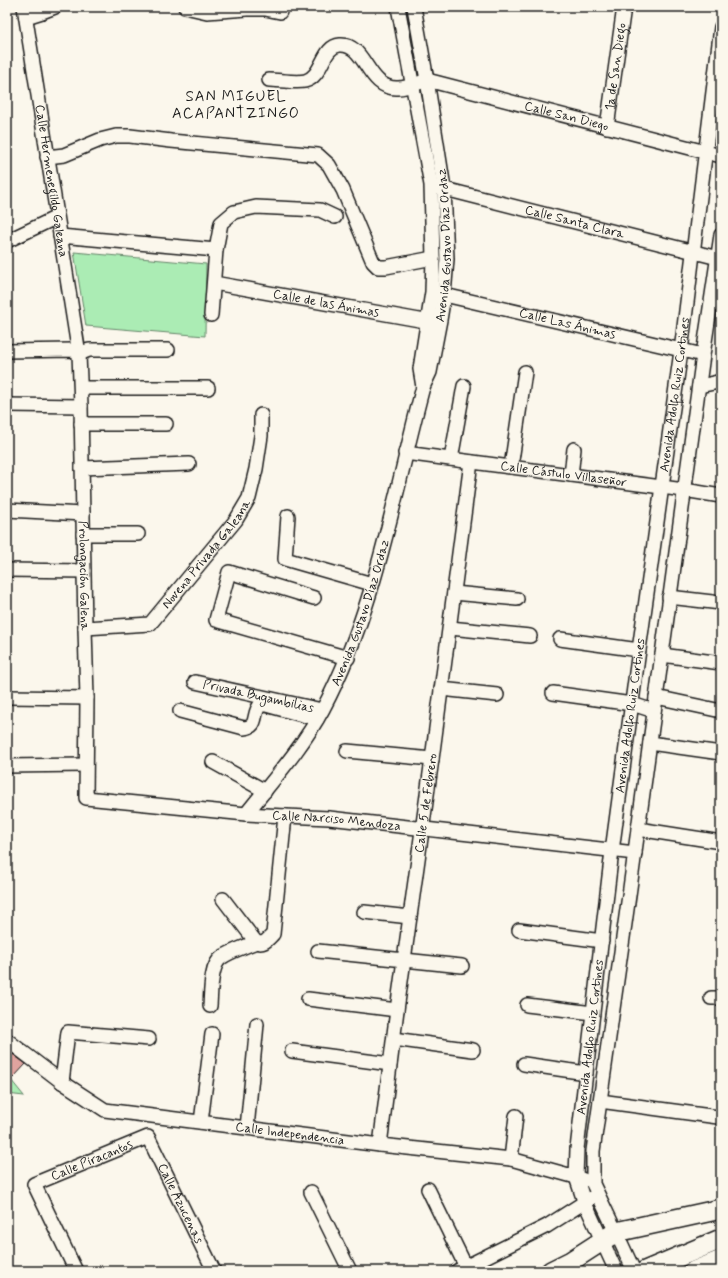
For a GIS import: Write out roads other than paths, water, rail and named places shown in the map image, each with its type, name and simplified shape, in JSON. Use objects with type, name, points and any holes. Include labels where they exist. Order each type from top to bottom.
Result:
[{"type":"highway","points":[[552,1271],[610,1236],[721,1209]]},
{"type":"highway","points":[[643,1270],[721,1239]]},
{"type":"highway","points":[[694,1271],[721,1260]]},
{"type":"street","points":[[25,12],[55,7]]},
{"type":"street","points":[[185,7],[207,12],[247,9],[265,9],[280,12]]},
{"type":"street","name":"Avenida Gustavo Díaz Ordaz","points":[[398,7],[413,84],[437,187],[433,258],[438,293]]},
{"type":"street","name":"Avenida Gustavo Díaz Ordaz","points":[[246,814],[294,755],[320,715],[348,658],[379,562],[405,453],[423,387],[420,369],[433,323],[438,293],[447,258],[437,187],[427,80],[414,7]]},
{"type":"street","name":"1a de San Diego","points":[[607,127],[624,7]]},
{"type":"street","name":"Calle Hermenegildo Galeana","points":[[25,12],[79,354]]},
{"type":"street","name":"Avenida Adolfo Ruiz Cortines","points":[[643,1270],[610,1236],[584,1202],[576,1177],[577,1149],[612,851],[661,487],[681,351],[706,153],[716,111],[721,27]]},
{"type":"street","points":[[269,80],[305,81],[310,79],[314,76],[330,49],[339,45],[347,46],[355,50],[375,78],[384,86],[398,88],[427,80]]},
{"type":"street","name":"Calle San Diego","points":[[427,80],[721,156]]},
{"type":"street","points":[[48,157],[64,155],[100,140],[116,136],[130,136],[318,155],[329,165],[343,190],[373,262],[378,267],[386,267],[433,258]]},
{"type":"street","name":"Calle Santa Clara","points":[[437,187],[718,258]]},
{"type":"street","points":[[211,315],[216,250],[221,224],[234,212],[256,207],[320,210],[335,217]]},
{"type":"street","points":[[7,241],[57,218]]},
{"type":"street","name":"Avenida Adolfo Ruiz Cortines","points":[[616,1271],[610,1236],[595,1189],[593,1152],[684,490],[721,235]]},
{"type":"street","points":[[60,236],[216,250]]},
{"type":"street","name":"Calle de las Ánimas","points":[[214,283],[433,323]]},
{"type":"street","name":"Calle Las Ánimas","points":[[438,293],[703,355]]},
{"type":"street","points":[[7,351],[74,350],[79,354],[89,350],[168,350]]},
{"type":"street","name":"Prolongación Galena","points":[[79,354],[81,388],[87,698],[86,798]]},
{"type":"street","points":[[511,467],[525,372]]},
{"type":"street","points":[[699,386],[721,381]]},
{"type":"street","points":[[451,459],[464,386]]},
{"type":"street","points":[[81,388],[208,388]]},
{"type":"street","points":[[7,405],[81,406]]},
{"type":"street","name":"Novena Privada Galeana","points":[[85,628],[150,624],[236,520],[249,498],[256,469],[260,436],[260,415]]},
{"type":"street","points":[[81,424],[166,424]]},
{"type":"street","points":[[571,475],[574,449]]},
{"type":"street","name":"Calle Cástulo Villaseñor","points":[[405,453],[721,496]]},
{"type":"street","name":"Calle 5 de Febrero","points":[[380,1145],[471,462]]},
{"type":"street","points":[[82,468],[189,464]]},
{"type":"street","points":[[7,510],[83,514]]},
{"type":"street","points":[[288,516],[285,559],[372,584]]},
{"type":"street","points":[[83,534],[138,534]]},
{"type":"street","points":[[7,570],[84,571]]},
{"type":"street","points":[[314,598],[229,572],[216,620],[348,658]]},
{"type":"street","points":[[454,593],[517,599]]},
{"type":"street","points":[[670,597],[721,603]]},
{"type":"street","points":[[450,628],[530,636]]},
{"type":"street","points":[[560,639],[639,650]]},
{"type":"street","points":[[662,655],[721,663]]},
{"type":"street","name":"Privada Bugambilias","points":[[195,682],[320,715]]},
{"type":"street","points":[[440,689],[497,695]]},
{"type":"street","points":[[553,693],[632,704],[654,711]]},
{"type":"street","points":[[656,697],[721,711]]},
{"type":"street","points":[[7,698],[87,698]]},
{"type":"street","points":[[180,711],[244,728],[249,728],[253,724],[257,709],[260,705],[320,715]]},
{"type":"street","points":[[650,743],[721,753]]},
{"type":"street","points":[[347,751],[432,759]]},
{"type":"street","points":[[214,762],[265,791]]},
{"type":"street","points":[[7,766],[86,765]]},
{"type":"street","name":"Calle Narciso Mendoza","points":[[86,798],[246,814],[329,818],[635,853]]},
{"type":"street","points":[[223,899],[256,942],[261,944],[266,942],[273,934],[285,816]]},
{"type":"street","points":[[638,829],[721,842]]},
{"type":"street","points":[[606,908],[627,911]]},
{"type":"street","points":[[364,912],[410,917]]},
{"type":"street","points":[[519,930],[602,941]]},
{"type":"street","points":[[210,1006],[212,978],[220,958],[256,942]]},
{"type":"street","points":[[318,951],[462,966]]},
{"type":"street","points":[[308,998],[397,1010]]},
{"type":"street","points":[[527,1004],[592,1013]]},
{"type":"street","points":[[246,1128],[257,1024]]},
{"type":"street","points":[[62,1082],[68,1032],[149,1039]]},
{"type":"street","points":[[200,1122],[212,1034]]},
{"type":"street","points":[[394,1039],[473,1050]]},
{"type":"street","name":"Calle Independencia","points":[[7,1040],[62,1082],[105,1110],[511,1160],[576,1177],[595,1189]]},
{"type":"street","points":[[292,1051],[390,1064]]},
{"type":"street","points":[[524,1064],[586,1073]]},
{"type":"street","points":[[600,1101],[718,1117]]},
{"type":"street","points":[[511,1160],[516,1116]]},
{"type":"street","name":"Calle Piracantos","points":[[76,1271],[34,1184],[148,1137]]},
{"type":"street","name":"Calle Azucenas","points":[[148,1137],[214,1271]]},
{"type":"street","points":[[577,1149],[593,1152]]},
{"type":"street","points":[[428,1189],[461,1269],[546,1226],[584,1202],[595,1189]]},
{"type":"street","points":[[311,1192],[350,1271]]},
{"type":"district","name":"SAN MIGUEL ACAPANTZINGO","points":[[236,106]]}]
